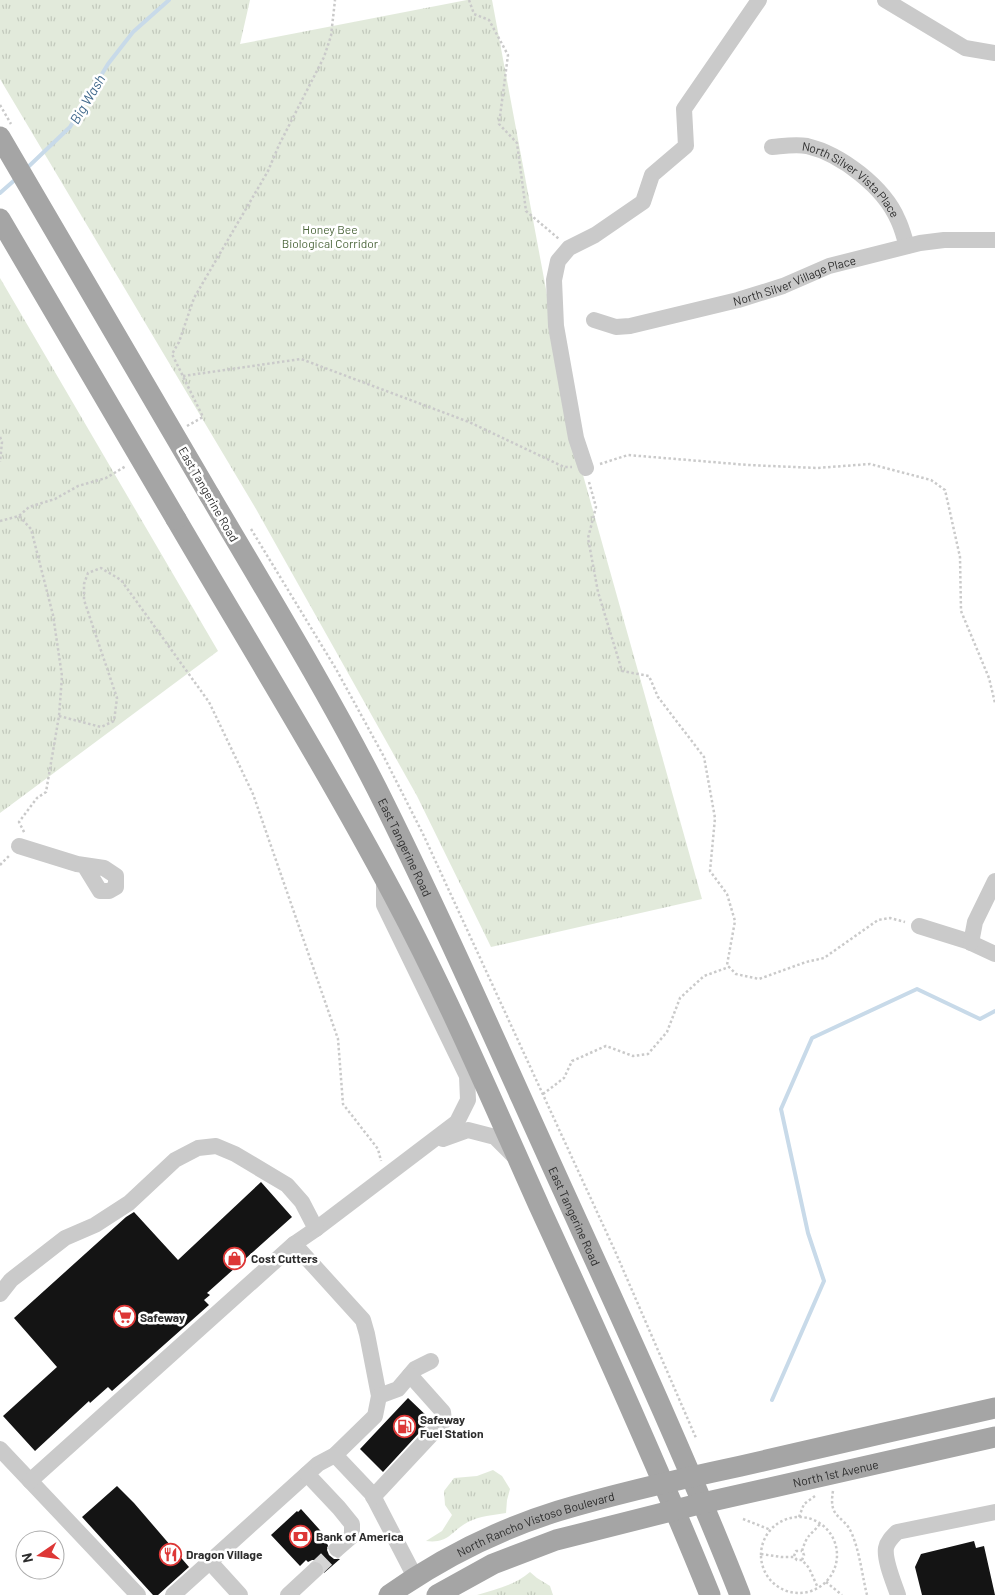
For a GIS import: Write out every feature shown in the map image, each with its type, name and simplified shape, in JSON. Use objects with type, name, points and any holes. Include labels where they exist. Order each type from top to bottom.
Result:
[{"type":"main road","name":"East Tangerine Road","points":[[0,137],[340,720],[400,836],[644,1367],[703,1503],[740,1595]]},
{"type":"main road","points":[[0,219],[318,761],[384,879],[433,974],[520,1161],[676,1510],[710,1595]]},
{"type":"main road","points":[[692,1477],[995,1408]]},
{"type":"main road","name":"North 1st Avenue","points":[[676,1510],[995,1437]]},
{"type":"main road","name":"North Rancho Vistoso Boulevard","points":[[389,1595],[415,1577],[464,1550],[533,1520],[587,1503],[692,1477]]},
{"type":"main road","name":"North Rancho Vistoso Boulevard","points":[[437,1595],[486,1568],[534,1548],[582,1533],[676,1510]]},
{"type":"street","points":[[586,468],[576,438],[556,326],[554,280],[558,261],[569,248],[595,234],[643,202],[652,175],[686,146],[684,109],[759,0]]},
{"type":"street","points":[[885,0],[965,48],[995,53]]},
{"type":"street","name":"North Silver Vista Place","points":[[772,147],[793,145],[808,147],[840,159],[861,174],[882,195],[898,218],[907,246]]},
{"type":"street","name":"North Silver Village Place","points":[[594,320],[616,327],[630,326],[738,300],[783,286],[829,266],[920,242],[995,240]]},
{"type":"street","points":[[19,846],[84,865]]},
{"type":"street","points":[[30,1481],[294,1244],[457,1122],[468,1100],[467,1076],[384,905],[384,879]]},
{"type":"street","points":[[972,943],[975,922],[995,881]]},
{"type":"street","points":[[919,926],[994,948]]},
{"type":"street","points":[[427,1145],[468,1130],[495,1137],[520,1161]]},
{"type":"street","points":[[0,1294],[11,1280],[65,1238],[95,1225],[129,1203],[175,1160],[198,1148],[216,1146],[235,1154],[287,1186],[302,1202],[316,1229]]},
{"type":"street","points":[[173,1595],[318,1464],[335,1455],[376,1416],[379,1396],[363,1320],[294,1244]]},
{"type":"street","points":[[379,1396],[398,1389],[415,1369],[431,1362]]},
{"type":"street","points":[[373,1497],[444,1421],[443,1412],[410,1375]]},
{"type":"street","points":[[0,1449],[138,1595]]},
{"type":"street","points":[[335,1455],[373,1497],[415,1577]]},
{"type":"street","points":[[307,1474],[340,1508],[352,1524],[352,1536],[337,1549]]},
{"type":"street","points":[[898,1595],[886,1548],[890,1538],[897,1532],[995,1512]]},
{"type":"street","points":[[210,1562],[240,1595]]},
{"type":"street","points":[[289,1594],[315,1570]]},
{"type":"path","points":[[186,427],[202,416],[172,354],[179,342],[194,298],[268,171],[278,145],[324,57],[331,36],[335,0]]},
{"type":"path","points":[[469,0],[474,14],[489,20],[508,55],[499,124],[517,143],[526,211],[569,248]]},
{"type":"path","points":[[183,376],[301,359],[469,422],[564,467],[586,468],[628,455],[748,465],[817,468],[870,464],[931,480],[945,490],[960,557],[961,611],[989,678],[995,703]]},
{"type":"path","points":[[0,437],[2,442],[0,462]]},
{"type":"path","points":[[0,521],[19,516],[29,507],[55,499],[78,486],[106,478],[130,463]]},
{"type":"path","points":[[586,468],[596,507],[588,538],[598,592],[622,671],[648,676],[658,697],[704,757],[715,818],[710,871],[727,894],[735,921],[727,965],[736,974],[759,978],[824,958],[878,920],[890,918],[919,926]]},
{"type":"path","points":[[0,865],[26,838],[19,822],[37,798],[46,792],[59,716],[62,676],[53,615],[31,530],[19,516]]},
{"type":"path","points":[[59,716],[101,727],[114,721],[117,698],[84,600],[84,584],[88,573],[101,568],[121,580],[209,702],[253,794],[338,1039],[343,1104],[378,1149],[384,1178]]},
{"type":"path","points":[[544,1094],[564,1078],[572,1061],[606,1046],[633,1056],[648,1054],[667,1032],[680,998],[704,976],[729,967]]},
{"type":"path","points":[[826,1492],[833,1490],[833,1510],[851,1532],[866,1595]]},
{"type":"path","points":[[799,1517],[804,1504],[819,1494]]},
{"type":"path","points":[[799,1517],[811,1519],[820,1524],[831,1536],[836,1548],[835,1566],[826,1582],[818,1588],[805,1593],[785,1591],[773,1583],[764,1570],[762,1554],[764,1540],[775,1526],[787,1519],[799,1517]]},
{"type":"path","points":[[743,1519],[771,1530]]},
{"type":"path","points":[[802,1560],[804,1555],[802,1551],[807,1536],[820,1524]]},
{"type":"path","points":[[794,1556],[796,1551],[802,1551]]},
{"type":"path","points":[[762,1554],[780,1557],[794,1556],[797,1560],[802,1560],[809,1568],[818,1588]]},
{"type":"path","points":[[826,1582],[842,1595]]},
{"type":"green space","name":"Honey Bee Biological Corridor","points":[[0,0],[250,0],[240,44],[467,0],[492,0],[576,450],[702,899],[491,947],[417,796],[256,509],[0,79]]},
{"type":"green space","points":[[0,278],[218,651],[0,813]]},
{"type":"green space","points":[[493,1470],[502,1476],[510,1489],[506,1513],[477,1518],[468,1522],[445,1539],[426,1541],[442,1531],[452,1515],[445,1505],[444,1491],[454,1478],[477,1476]]},
{"type":"green space","points":[[530,1572],[550,1586],[553,1595],[477,1595],[512,1583]]},
{"type":"building","points":[[261,1182],[292,1217],[207,1293],[210,1295],[204,1300],[209,1305],[112,1391],[108,1387],[90,1403],[89,1401],[35,1451],[3,1416],[57,1367],[14,1318],[126,1217],[134,1212],[178,1260]]},
{"type":"building","points":[[408,1398],[431,1420],[383,1472],[360,1449]]},
{"type":"building","points":[[117,1486],[189,1567],[158,1595],[153,1595],[82,1517]]},
{"type":"building","points":[[301,1509],[328,1539],[325,1542],[328,1545],[329,1555],[334,1559],[340,1559],[324,1573],[325,1568],[323,1564],[317,1560],[308,1562],[306,1560],[300,1566],[271,1535]]},
{"type":"building","points":[[974,1541],[976,1548],[984,1546],[995,1595],[922,1595],[915,1567],[921,1554]]},
{"type":"waterway","name":"Big Wash","points":[[27,168],[70,127],[108,64],[133,32],[169,0]]},
{"type":"waterway","name":"Big Wash","points":[[0,193],[17,178]]},
{"type":"waterway","points":[[772,1400],[824,1281],[808,1233],[781,1109],[812,1038],[917,989],[980,1019],[995,1011]]},
{"type":"tunnel","points":[[315,1570],[337,1549]]},
{"type":"place","name":"Cost Cutters","points":[[235,1258]]},
{"type":"place","name":"Safeway","points":[[124,1317]]},
{"type":"place","name":"Safeway Fuel Station","points":[[404,1426]]},
{"type":"place","name":"Bank of America","points":[[300,1536]]},
{"type":"place","name":"Dragon Village","points":[[170,1554]]}]
